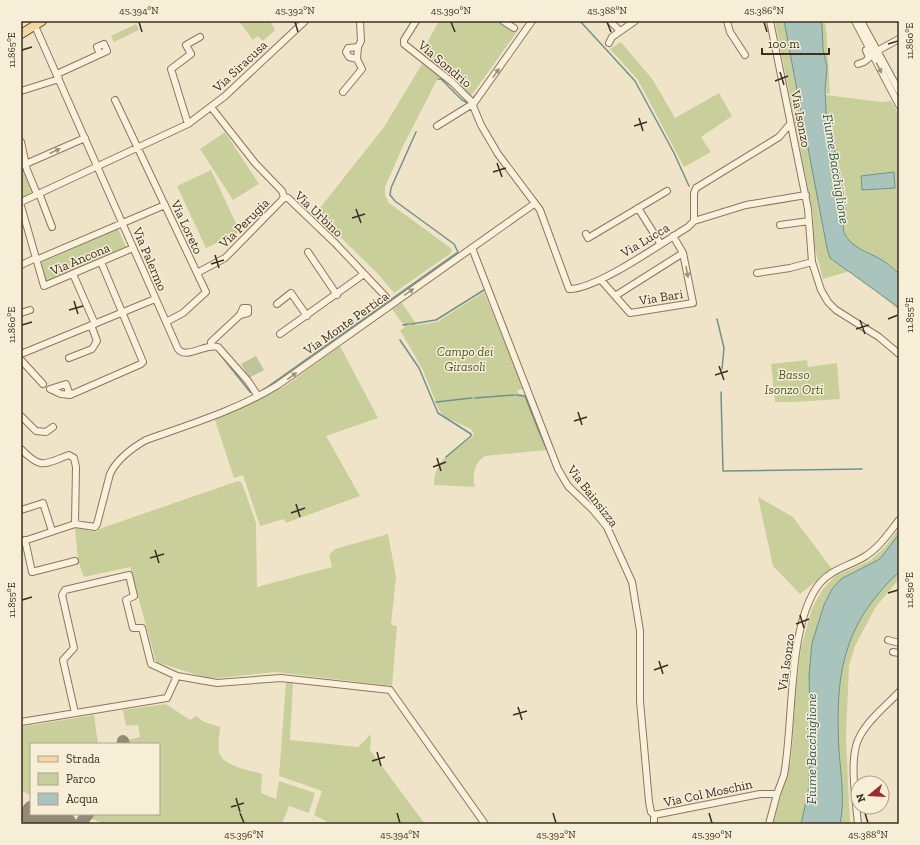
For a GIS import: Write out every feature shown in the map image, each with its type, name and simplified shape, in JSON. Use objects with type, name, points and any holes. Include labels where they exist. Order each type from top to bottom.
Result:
[{"type":"main road","points":[[21,34],[42,21]]},
{"type":"street","name":"Via Siracusa","points":[[21,202],[97,165],[138,148],[188,124],[211,107],[305,21]]},
{"type":"street","points":[[343,92],[362,69],[357,59],[360,41],[360,21]]},
{"type":"street","name":"Via Sondrio","points":[[416,21],[404,40],[404,44],[452,82],[473,104]]},
{"type":"street","points":[[503,21],[514,28]]},
{"type":"street","points":[[437,126],[473,104],[532,21]]},
{"type":"street","points":[[610,21],[620,31]]},
{"type":"street","points":[[608,43],[620,31],[635,21]]},
{"type":"street","points":[[727,21],[730,32],[745,55]]},
{"type":"street","name":"Via Isonzo","points":[[770,21],[790,124],[806,195],[812,262],[821,290],[831,306],[879,338],[899,354]]},
{"type":"street","points":[[855,21],[899,105]]},
{"type":"street","points":[[861,21],[899,91]]},
{"type":"street","name":"Via Palermo","points":[[34,26],[58,76],[155,299],[180,352],[186,354],[211,345]]},
{"type":"street","points":[[188,124],[171,69],[190,54],[186,45],[200,37]]},
{"type":"street","points":[[877,51],[899,39]]},
{"type":"street","points":[[858,64],[869,58],[867,45]]},
{"type":"street","points":[[357,59],[351,58],[346,52],[350,47],[358,47]]},
{"type":"street","points":[[21,91],[58,76],[100,54]]},
{"type":"street","name":"Via Loreto","points":[[114,100],[206,292],[183,313],[166,322]]},
{"type":"street","points":[[473,104],[484,131],[534,204]]},
{"type":"street","name":"Via Urbino","points":[[211,107],[255,163],[282,191],[284,197],[288,198],[315,224],[386,297]]},
{"type":"street","points":[[694,221],[694,194],[696,188],[779,137],[790,124]]},
{"type":"street","points":[[779,137],[788,137],[795,145]]},
{"type":"street","points":[[23,165],[85,138]]},
{"type":"street","points":[[21,142],[23,165],[38,194],[52,227]]},
{"type":"street","points":[[586,234],[588,238],[667,191]]},
{"type":"street","name":"Via Lucca","points":[[534,204],[540,210],[569,289],[577,289],[601,280],[673,236],[694,221],[746,205],[806,195]]},
{"type":"street","name":"Via Perugia","points":[[197,273],[225,258],[284,197]]},
{"type":"street","name":"Via Monte Pertica","points":[[75,524],[95,527],[110,474],[118,461],[134,448],[146,440],[202,421],[258,396],[278,385],[534,204]]},
{"type":"street","points":[[21,265],[123,224],[165,205]]},
{"type":"street","name":"Via Ancona","points":[[21,206],[44,286],[133,248]]},
{"type":"street","points":[[638,208],[660,243]]},
{"type":"street","points":[[780,225],[809,221]]},
{"type":"street","name":"Via Bari","points":[[601,280],[630,313],[693,303],[683,253],[673,236]]},
{"type":"street","name":"Via Bainsizza","points":[[472,248],[558,469],[568,486],[593,510],[607,527],[630,577],[640,631],[640,708],[649,802],[651,812],[654,815]]},
{"type":"street","points":[[308,252],[337,295]]},
{"type":"street","points":[[614,296],[683,253]]},
{"type":"street","points":[[70,395],[143,362],[101,262]]},
{"type":"street","points":[[757,273],[790,268],[812,262]]},
{"type":"street","points":[[69,358],[92,349],[97,341],[93,324],[73,274]]},
{"type":"street","points":[[280,334],[337,295],[364,274]]},
{"type":"street","points":[[277,304],[290,291],[307,316]]},
{"type":"street","points":[[21,354],[155,299]]},
{"type":"street","points":[[21,313],[30,310]]},
{"type":"street","points":[[240,314],[211,342],[211,345],[224,351],[258,396]]},
{"type":"street","points":[[21,360],[43,384]]},
{"type":"street","points":[[21,416],[36,431],[46,432],[53,427]]},
{"type":"street","points":[[21,450],[33,462],[38,464],[50,462],[69,455],[74,458],[76,467],[75,524],[23,541],[32,572]]},
{"type":"street","points":[[21,510],[43,503],[52,531]]},
{"type":"street","name":"Via Isonzo","points":[[769,824],[786,766],[797,649],[812,596],[826,577],[837,569],[864,557],[878,547],[899,520]]},
{"type":"street","points":[[24,574],[75,561]]},
{"type":"street","points":[[75,713],[63,660],[74,648],[62,595],[66,590],[129,575],[134,596],[126,600],[133,628],[142,628],[151,664],[177,676],[217,683],[281,678],[390,690],[485,824]]},
{"type":"street","points":[[888,640],[899,643]]},
{"type":"street","points":[[21,722],[167,698],[177,676]]},
{"type":"street","points":[[858,824],[854,767],[857,741],[867,725],[899,692]]},
{"type":"street","name":"Via Col Moschin","points":[[654,824],[654,815],[760,794],[777,794]]},
{"type":"green space","points":[[239,21],[270,21],[275,30],[263,41],[258,36],[253,40]]},
{"type":"green space","points":[[439,21],[496,21],[516,33],[471,96],[446,73],[421,54]]},
{"type":"green space","points":[[775,21],[824,21],[826,26],[830,94],[826,93],[826,95],[881,102],[891,101],[899,114],[899,273],[881,259],[851,243],[868,257],[899,277],[899,310],[850,271],[823,279],[814,245],[813,214]],"holes":[[[834,148],[844,186],[846,202],[844,231],[848,239],[843,231]]]},
{"type":"green space","points":[[136,24],[139,30],[114,42],[111,36]]},
{"type":"green space","points":[[621,42],[653,80],[675,118],[719,93],[732,116],[701,137],[711,152],[684,167],[638,80],[610,49]]},
{"type":"green space","points":[[422,64],[439,76],[403,146],[385,187],[385,195],[389,203],[452,249],[451,253],[394,293],[379,275],[316,213],[384,127]]},
{"type":"green space","points":[[225,132],[259,184],[233,200],[200,149]]},
{"type":"green space","points":[[24,169],[34,193],[21,199],[21,170]]},
{"type":"green space","points":[[211,170],[240,232],[206,248],[177,186]]},
{"type":"green space","points":[[118,229],[127,249],[46,283],[40,263]]},
{"type":"green space","name":"Campo dei Girasoli","points":[[484,292],[524,389],[517,390],[518,394],[526,395],[548,450],[485,456],[476,466],[474,474],[475,487],[434,485],[437,468],[441,462],[446,456],[472,437],[474,433],[471,429],[445,417],[439,410],[423,370],[400,330],[405,327],[392,309],[402,303],[417,325],[437,322]]},
{"type":"green space","points":[[340,346],[378,418],[326,436],[360,496],[286,523],[284,519],[260,526],[243,475],[234,478],[214,417],[265,397],[284,387]]},
{"type":"green space","points":[[256,356],[264,370],[249,378],[241,364]]},
{"type":"green space","name":"Basso Isonzo Orti","points":[[807,360],[808,367],[837,363],[840,399],[775,402],[771,364]]},
{"type":"green space","points":[[238,481],[242,483],[256,523],[257,587],[332,567],[329,555],[335,549],[388,534],[396,577],[391,625],[397,626],[392,686],[275,672],[210,679],[156,662],[130,567],[84,577],[78,560],[75,528],[97,532],[99,529]]},
{"type":"green space","points":[[758,497],[793,517],[832,569],[800,594],[773,566]]},
{"type":"green space","points":[[899,528],[899,579],[875,608],[855,646],[849,666],[846,737],[850,824],[773,824],[791,760],[796,689],[801,648],[812,608],[823,589],[835,576],[871,560],[885,547]]},
{"type":"green space","points":[[286,682],[293,683],[290,740],[358,747],[371,734],[370,750],[425,824],[331,824],[314,815],[322,791],[279,776]]},
{"type":"green space","points":[[166,704],[190,720],[196,716],[204,722],[220,727],[218,749],[226,761],[238,767],[262,774],[261,793],[276,799],[279,781],[315,793],[309,813],[289,806],[282,824],[105,824],[82,815],[160,815],[160,743],[115,743],[140,737],[138,725],[126,726],[123,710]]},
{"type":"green space","points":[[94,715],[98,743],[30,743],[30,795],[21,791],[21,727]]},
{"type":"water","name":"Fiume Bacchiglione","points":[[784,21],[820,21],[822,25],[823,49],[827,67],[825,89],[827,131],[832,131],[844,197],[845,211],[843,226],[845,234],[851,243],[881,259],[899,273],[899,309],[830,258]]},
{"type":"water","points":[[894,172],[895,188],[862,190],[861,176]]},
{"type":"water","name":"Fiume Bacchiglione","points":[[899,534],[899,572],[880,592],[865,612],[854,632],[846,653],[841,675],[838,724],[842,779],[840,824],[801,824],[808,793],[810,766],[811,739],[809,676],[812,643],[824,605],[832,589],[841,579],[880,559]]},
{"type":"waterway","points":[[580,21],[635,81],[674,153],[689,186]]},
{"type":"waterway","points":[[438,79],[441,79],[462,100],[468,103]]},
{"type":"waterway","points":[[473,98],[481,88]]},
{"type":"waterway","points":[[263,390],[458,252],[454,244],[395,201],[390,195],[391,188],[416,132]]},
{"type":"waterway","points":[[411,324],[436,320],[484,290]]},
{"type":"waterway","points":[[717,319],[724,348],[722,369]]},
{"type":"waterway","points":[[403,325],[409,324]]},
{"type":"waterway","points":[[400,340],[419,368],[438,413],[471,434],[471,436],[446,457]]},
{"type":"waterway","points":[[219,353],[250,392],[253,393]]},
{"type":"waterway","points":[[721,392],[723,471],[862,469]]},
{"type":"waterway","points":[[475,398],[514,395]]},
{"type":"waterway","points":[[516,395],[525,396],[540,434]]},
{"type":"waterway","points":[[436,402],[472,398]]},
{"type":"waterway","points":[[541,436],[547,450]]},
{"type":"taxiway","points":[[80,824],[87,815]]},
{"type":"runway","points":[[38,815],[61,824]]}]
